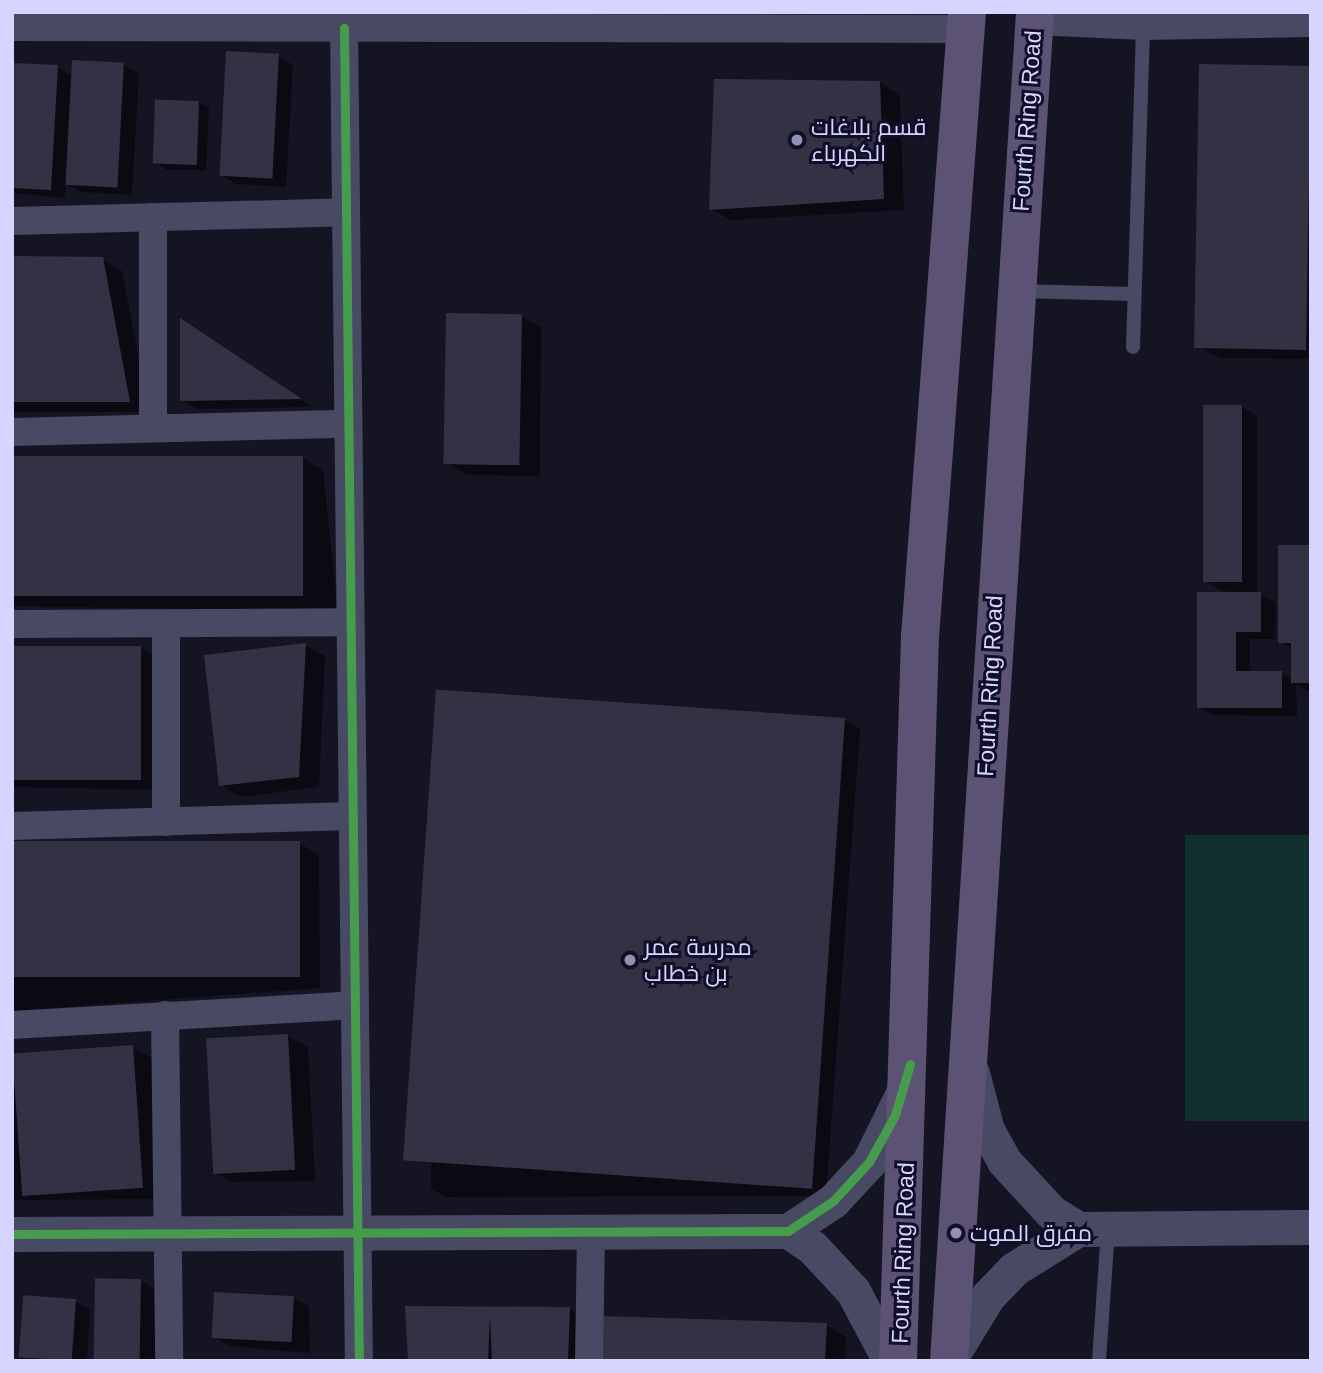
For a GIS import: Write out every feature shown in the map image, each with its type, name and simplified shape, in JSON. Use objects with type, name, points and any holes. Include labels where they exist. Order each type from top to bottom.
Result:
[{"type":"main road","name":"Fourth Ring Road","points":[[949,1360],[970,1062],[1015,290],[1034,17]]},
{"type":"main road","name":"Fourth Ring Road","points":[[898,1361],[911,1064],[920,637],[967,21]]},
{"type":"street","points":[[1034,17],[1143,26],[1311,23]]},
{"type":"street","points":[[13,22],[344,28],[741,20],[967,21]]},
{"type":"street","points":[[344,28],[359,1361]]},
{"type":"street","points":[[12,221],[345,212]]},
{"type":"street","points":[[153,218],[153,428]]},
{"type":"street","points":[[12,432],[348,424]]},
{"type":"street","points":[[12,624],[349,622]]},
{"type":"street","points":[[166,624],[166,821]]},
{"type":"street","points":[[12,826],[352,816]]},
{"type":"street","points":[[12,1025],[354,1005]]},
{"type":"street","points":[[164,1015],[169,1361]]},
{"type":"street","points":[[970,1062],[976,1097],[1003,1161],[1051,1212],[1093,1229],[1311,1227]]},
{"type":"street","points":[[12,1234],[788,1231],[833,1201],[869,1162],[895,1115],[911,1064]]},
{"type":"street","points":[[949,1360],[988,1296],[1014,1269],[1093,1229]]},
{"type":"street","points":[[788,1231],[827,1261],[853,1291],[890,1361]]},
{"type":"street","points":[[589,1361],[591,1232]]},
{"type":"lane","points":[[1133,347],[1143,26]]},
{"type":"lane","points":[[1015,290],[1134,294]]},
{"type":"lane","points":[[1093,1229],[1099,1361]]},
{"type":"green space","points":[[1185,835],[1311,835],[1311,1121],[1185,1121]]},
{"type":"building","points":[[226,51],[279,54],[272,179],[219,176]]},
{"type":"building","points":[[72,60],[124,63],[117,188],[65,185]]},
{"type":"building","points":[[12,63],[58,65],[51,190],[12,188]]},
{"type":"building","points":[[1199,64],[1311,66],[1306,350],[1194,348]]},
{"type":"building","name":"قسم بلاغات الكهرباء","points":[[714,79],[880,81],[884,199],[709,210]]},
{"type":"building","points":[[155,99],[199,101],[197,165],[153,163]]},
{"type":"building","points":[[12,256],[103,257],[130,402],[12,402]]},
{"type":"building","points":[[446,313],[522,314],[519,465],[443,464]]},
{"type":"building","points":[[180,318],[302,399],[180,401]]},
{"type":"building","points":[[1203,405],[1242,405],[1242,582],[1203,582]]},
{"type":"building","points":[[12,456],[303,456],[303,596],[12,596]]},
{"type":"building","points":[[1278,545],[1311,545],[1311,683],[1291,683],[1291,643],[1278,643]]},
{"type":"building","points":[[1197,592],[1261,592],[1261,632],[1236,632],[1236,671],[1282,671],[1282,708],[1197,708]]},
{"type":"building","points":[[306,643],[299,777],[219,786],[204,655]]},
{"type":"building","points":[[12,646],[141,646],[141,780],[12,780]]},
{"type":"building","name":"مدرسة عمر بن خطاب","points":[[436,689],[845,718],[812,1189],[403,1160]]},
{"type":"building","points":[[12,841],[300,841],[300,977],[12,977]]},
{"type":"building","points":[[288,1034],[295,1170],[213,1174],[206,1038]]},
{"type":"building","points":[[133,1045],[143,1188],[22,1196],[12,1053]]},
{"type":"building","points":[[95,1278],[141,1279],[140,1361],[94,1360]]},
{"type":"building","points":[[214,1292],[294,1296],[291,1342],[212,1338]]},
{"type":"building","points":[[23,1295],[76,1299],[72,1361],[19,1357]]},
{"type":"building","points":[[405,1306],[570,1307],[568,1361],[492,1361],[490,1315],[488,1361],[408,1361]]},
{"type":"building","points":[[600,1316],[827,1323],[825,1361],[599,1361]]},
{"type":"cycle path","points":[[344,28],[359,1361]]},
{"type":"cycle path","points":[[12,1234],[788,1231],[833,1201],[869,1162],[895,1115],[910,1064]]},
{"type":"place","name":"قسم بلاغات الكهرباء","points":[[797,140]]},
{"type":"place","name":"مدرسة عمر بن خطاب","points":[[630,960]]},
{"type":"place","name":"مفرق الموت","points":[[956,1233]]}]
